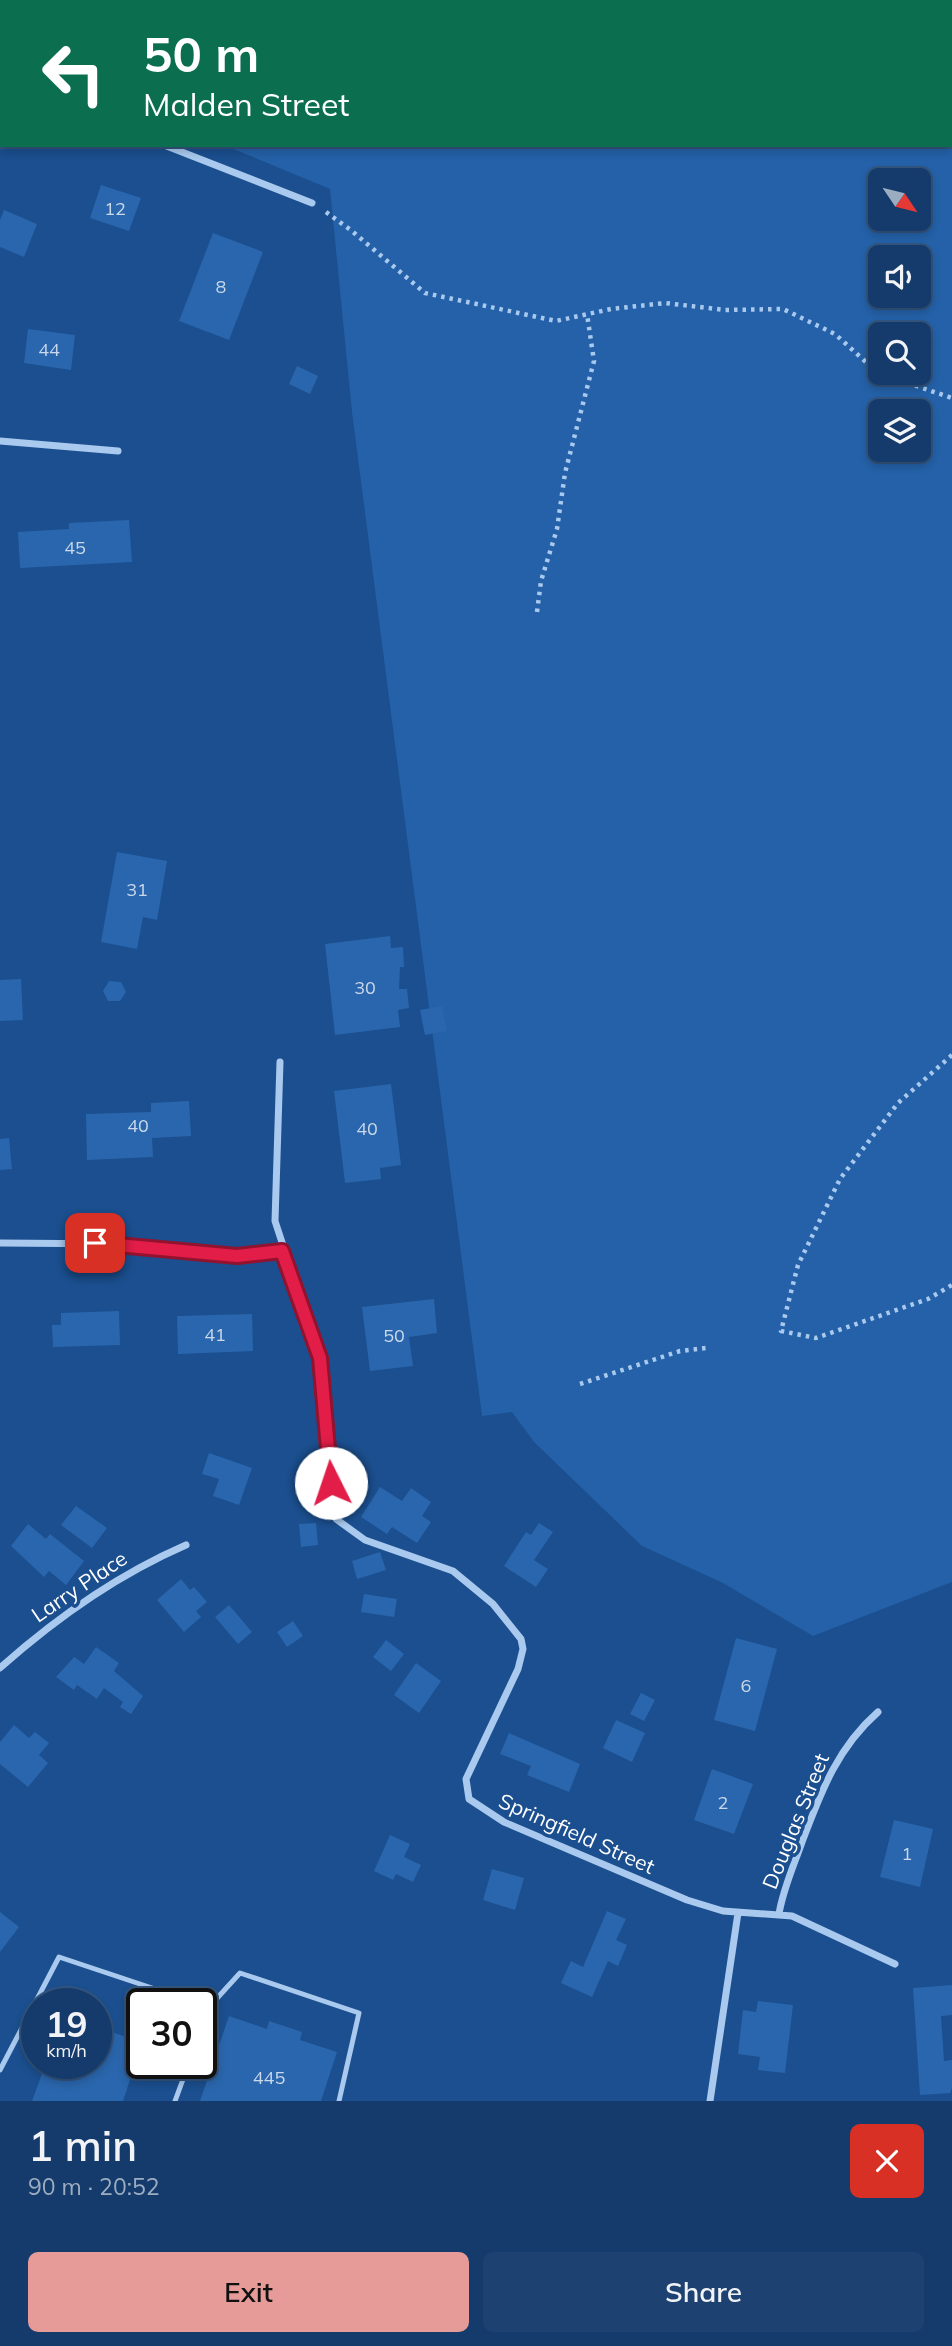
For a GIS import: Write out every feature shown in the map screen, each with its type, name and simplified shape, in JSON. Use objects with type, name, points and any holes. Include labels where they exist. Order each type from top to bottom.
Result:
[{"type":"street","points":[[169,147],[313,203]]},
{"type":"street","points":[[0,440],[118,452]]},
{"type":"street","name":"Springfield Street","points":[[280,1062],[275,1221],[282,1251],[320,1358],[336,1519],[365,1540],[453,1572],[493,1604],[521,1639],[523,1649],[518,1669],[466,1779],[469,1799],[504,1822],[662,1890],[705,1906],[738,1913],[779,1914],[819,1926],[895,1964]]},
{"type":"street","points":[[0,1243],[122,1244],[237,1256],[282,1251]]},
{"type":"street","name":"Larry Place","points":[[0,1668],[87,1599],[139,1567],[186,1545]]},
{"type":"street","name":"Douglas Street","points":[[779,1914],[785,1888],[829,1774],[849,1741],[878,1712]]},
{"type":"street","points":[[710,2101],[738,1913]]},
{"type":"lane","points":[[0,2070],[59,1957],[152,1988]]},
{"type":"lane","points":[[217,1997],[240,1973],[359,2013],[340,2101]]},
{"type":"lane","points":[[175,2101],[183,2079]]},
{"type":"path","points":[[313,203],[352,230],[425,293],[556,321],[665,303],[725,310],[783,309],[835,334],[878,373],[952,398]]},
{"type":"path","points":[[537,612],[541,581],[556,529],[565,473],[594,361],[587,314]]},
{"type":"path","points":[[952,1055],[898,1103],[840,1179],[798,1265],[781,1331],[816,1338],[928,1299],[952,1285]]},
{"type":"path","points":[[580,1384],[680,1351],[706,1348]]},
{"type":"shaded area","points":[[231,147],[952,147],[952,1582],[813,1636],[723,1583],[642,1546],[534,1442],[512,1412],[482,1416],[352,412],[330,189]]},
{"type":"building","points":[[101,185],[141,198],[129,231],[90,218]]},
{"type":"building","points":[[4,210],[37,224],[24,257],[0,247],[0,220]]},
{"type":"building","points":[[213,233],[263,252],[229,340],[179,321]]},
{"type":"building","points":[[28,329],[75,335],[71,370],[24,363]]},
{"type":"building","points":[[297,366],[318,376],[310,394],[289,384]]},
{"type":"building","points":[[129,520],[132,562],[20,568],[18,532],[69,529],[69,523]]},
{"type":"building","points":[[117,852],[167,861],[157,920],[143,917],[137,949],[101,942]]},
{"type":"building","points":[[390,936],[391,948],[403,947],[404,967],[400,967],[399,989],[407,989],[409,1008],[398,1010],[400,1027],[335,1035],[325,944]]},
{"type":"building","points":[[21,979],[23,1020],[0,1021],[0,980]]},
{"type":"building","points":[[109,981],[121,982],[126,992],[120,1001],[108,1001],[103,991]]},
{"type":"building","points":[[442,1006],[447,1031],[425,1035],[420,1010]]},
{"type":"building","points":[[391,1084],[401,1165],[380,1168],[381,1179],[345,1183],[334,1091]]},
{"type":"building","points":[[189,1101],[191,1136],[152,1138],[153,1157],[87,1160],[86,1114],[151,1112],[151,1103]]},
{"type":"building","points":[[9,1138],[12,1169],[0,1170],[0,1139]]},
{"type":"building","points":[[434,1299],[437,1333],[409,1337],[413,1366],[370,1371],[362,1307]]},
{"type":"building","points":[[119,1311],[120,1345],[53,1347],[52,1325],[61,1325],[61,1313]]},
{"type":"building","points":[[252,1314],[253,1351],[178,1354],[177,1316]]},
{"type":"building","points":[[209,1453],[252,1468],[239,1505],[213,1496],[219,1479],[202,1474]]},
{"type":"building","points":[[380,1487],[402,1501],[411,1488],[431,1502],[422,1516],[431,1522],[417,1543],[392,1527],[387,1534],[361,1517]]},
{"type":"building","points":[[76,1506],[107,1528],[92,1548],[61,1525]]},
{"type":"building","points":[[316,1523],[318,1545],[301,1547],[299,1524]]},
{"type":"building","points":[[539,1523],[553,1532],[534,1560],[548,1569],[536,1587],[504,1566],[526,1532],[531,1535]]},
{"type":"building","points":[[28,1524],[46,1539],[50,1534],[84,1561],[66,1585],[49,1571],[44,1577],[11,1546]]},
{"type":"building","points":[[380,1552],[386,1570],[357,1579],[352,1561]]},
{"type":"building","points":[[181,1579],[190,1590],[194,1587],[207,1602],[196,1611],[201,1617],[184,1632],[157,1600]]},
{"type":"building","points":[[364,1594],[397,1599],[394,1617],[361,1612]]},
{"type":"building","points":[[229,1605],[252,1632],[238,1644],[215,1617]]},
{"type":"building","points":[[293,1621],[303,1636],[287,1647],[277,1632]]},
{"type":"building","points":[[736,1638],[777,1649],[755,1731],[714,1720]]},
{"type":"building","points":[[386,1640],[404,1654],[391,1671],[373,1657]]},
{"type":"building","points":[[96,1647],[119,1663],[114,1671],[143,1696],[131,1714],[120,1707],[123,1702],[104,1688],[97,1699],[77,1685],[74,1690],[56,1677],[74,1657],[84,1664]]},
{"type":"building","points":[[416,1663],[441,1681],[419,1713],[394,1695]]},
{"type":"building","points":[[641,1693],[655,1700],[644,1721],[630,1714]]},
{"type":"building","points":[[616,1720],[645,1733],[632,1762],[603,1748]]},
{"type":"building","points":[[14,1725],[29,1738],[35,1732],[49,1743],[39,1755],[48,1763],[28,1787],[0,1764],[0,1742]]},
{"type":"building","points":[[509,1733],[580,1764],[569,1792],[527,1775],[531,1766],[500,1754]]},
{"type":"building","points":[[712,1769],[753,1784],[734,1834],[694,1820]]},
{"type":"building","points":[[894,1820],[933,1829],[920,1887],[880,1877]]},
{"type":"building","points":[[390,1835],[410,1844],[404,1857],[421,1865],[413,1882],[396,1874],[393,1880],[374,1871]]},
{"type":"building","points":[[492,1869],[524,1878],[515,1910],[483,1900]]},
{"type":"building","points":[[607,1911],[626,1919],[616,1940],[627,1945],[618,1966],[608,1961],[592,1997],[561,1983],[571,1961],[583,1967]]},
{"type":"building","points":[[0,1912],[19,1927],[0,1952]]},
{"type":"building","points":[[952,1985],[952,2015],[941,2016],[944,2061],[952,2060],[952,2088],[950,2093],[920,2095],[913,1988]]},
{"type":"building","points":[[758,2001],[793,2005],[785,2073],[758,2070],[760,2057],[738,2054],[743,2010],[756,2012]]},
{"type":"building","points":[[229,2016],[267,2029],[269,2021],[302,2032],[300,2040],[337,2052],[321,2101],[200,2101],[208,2079],[217,2079],[217,2051]]},
{"type":"building","points":[[112,2032],[126,2037],[126,2079],[130,2079],[123,2101],[32,2101],[40,2079],[112,2079]]},
{"type":"route","points":[[95,1243],[237,1256],[282,1251],[320,1358],[331,1483]]}]
